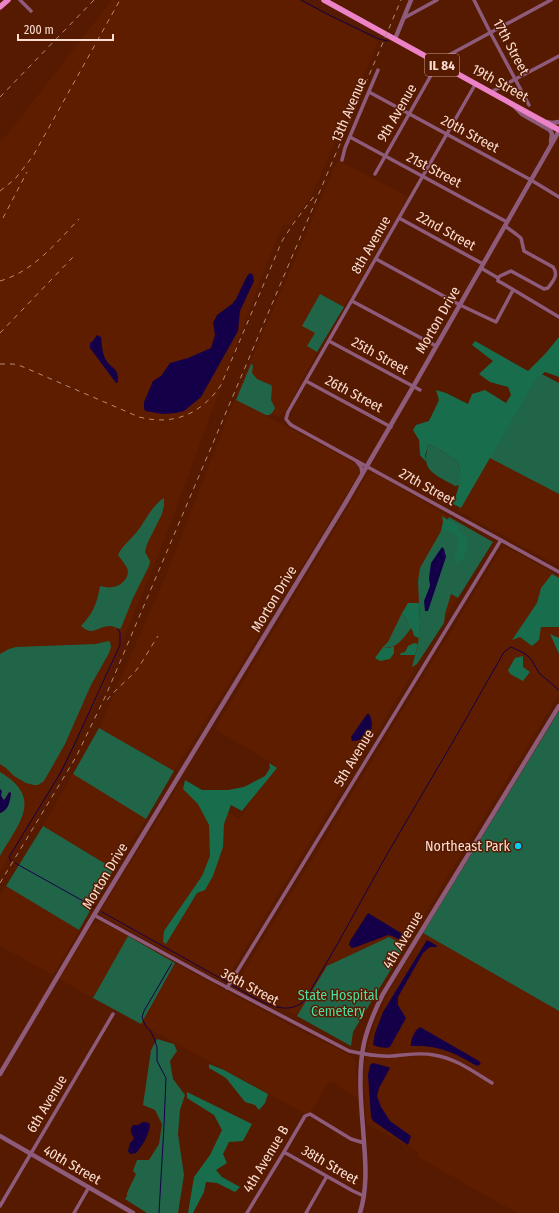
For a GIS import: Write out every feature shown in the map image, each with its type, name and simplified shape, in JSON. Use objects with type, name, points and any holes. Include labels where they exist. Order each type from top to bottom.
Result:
[{"type":"main road","points":[[0,6],[8,0]]},
{"type":"main road","name":"19th Street","points":[[324,0],[546,122],[559,131]]},
{"type":"street","points":[[20,0],[31,11]]},
{"type":"street","points":[[395,39],[411,0]]},
{"type":"street","points":[[404,18],[437,0]]},
{"type":"street","name":"17th Street","points":[[474,0],[529,105]]},
{"type":"street","points":[[437,62],[551,0]]},
{"type":"street","points":[[491,92],[559,56]]},
{"type":"street","name":"9th Avenue","points":[[375,174],[437,62]]},
{"type":"street","name":"13th Avenue","points":[[342,160],[345,148],[378,70]]},
{"type":"street","name":"8th Avenue","points":[[286,419],[288,412],[476,83]]},
{"type":"street","name":"20th Street","points":[[369,92],[559,196]]},
{"type":"street","points":[[508,101],[522,114],[550,130],[552,134],[550,146]]},
{"type":"street","points":[[546,122],[559,122]]},
{"type":"street","name":"Morton Drive","points":[[0,1074],[94,915],[391,427],[559,131]]},
{"type":"street","name":"21st Street","points":[[350,136],[424,176],[506,224],[521,238],[524,251],[554,268],[557,272],[548,288],[544,289],[511,271],[498,278]]},
{"type":"street","points":[[550,146],[559,139]]},
{"type":"street","name":"22nd Street","points":[[399,218],[482,266],[498,278],[500,282],[559,317]]},
{"type":"street","points":[[376,259],[460,305],[496,322],[514,290]]},
{"type":"street","points":[[352,301],[436,346]]},
{"type":"street","name":"25th Street","points":[[329,341],[420,390]]},
{"type":"street","name":"26th Street","points":[[306,381],[391,427]]},
{"type":"street","name":"27th Street","points":[[286,419],[293,426],[559,572]]},
{"type":"street","points":[[353,458],[361,467],[361,476]]},
{"type":"street","name":"5th Avenue","points":[[227,988],[501,540]]},
{"type":"street","name":"4th Avenue","points":[[360,1213],[364,1196],[365,1158],[360,1089],[362,1054],[369,1026],[383,994],[559,706]]},
{"type":"street","name":"36th Street","points":[[94,915],[227,988],[349,1051],[382,1056],[423,1053],[442,1056],[458,1063],[492,1083]]},
{"type":"street","name":"6th Avenue","points":[[0,1206],[113,1014]]},
{"type":"street","name":"4th Avenue B","points":[[247,1213],[305,1116],[310,1114],[351,1139],[359,1143],[364,1143]]},
{"type":"street","name":"40th Street","points":[[0,1136],[133,1213]]},
{"type":"street","name":"38th Street","points":[[284,1152],[364,1196]]},
{"type":"street","points":[[306,1213],[327,1176]]},
{"type":"street","points":[[74,1213],[90,1187]]},
{"type":"shaded area","points":[[112,0],[299,0],[378,41],[311,197],[291,224],[283,225],[267,262],[165,538],[102,691],[50,791],[0,873],[0,142]]},
{"type":"shaded area","points":[[338,160],[408,197],[344,307],[321,294],[315,333],[307,346],[317,352],[285,411],[278,417],[236,395]]},
{"type":"shaded area","points":[[250,273],[253,275],[254,281],[240,311],[238,331],[201,397],[184,411],[176,413],[163,414],[145,411],[144,402],[153,381],[161,376],[170,363],[188,358],[211,348],[215,335],[213,323],[217,315],[232,304],[236,299],[247,276]]},
{"type":"shaded area","points":[[97,335],[101,337],[102,349],[105,358],[116,371],[118,382],[116,383],[90,348],[90,343]]},
{"type":"shaded area","points":[[235,399],[351,461],[358,466],[360,471],[174,771],[99,728],[167,573]]},
{"type":"shaded area","points":[[486,456],[559,494],[559,566],[457,510]]},
{"type":"shaded area","points":[[375,473],[449,517],[420,576],[458,598],[227,978],[221,980],[104,916],[102,909],[180,783],[240,819],[274,764],[215,729],[367,475]]},
{"type":"shaded area","points":[[442,547],[446,557],[428,611],[425,611],[424,601],[430,586],[429,578],[431,563]]},
{"type":"shaded area","points":[[508,548],[559,576],[559,694],[405,946],[389,937],[328,966],[297,1016],[237,983],[501,549]]},
{"type":"shaded area","points":[[367,714],[369,714],[372,725],[370,733],[363,739],[352,741],[351,737]]},
{"type":"shaded area","points":[[73,774],[146,819],[114,869],[43,826]]},
{"type":"shaded area","points":[[0,789],[2,791],[1,796],[4,800],[10,792],[11,793],[7,807],[0,813]]},
{"type":"shaded area","points":[[6,886],[79,930],[53,975],[0,946],[0,895]]},
{"type":"shaded area","points":[[368,913],[406,936],[405,940],[402,941],[388,935],[352,948],[349,945],[350,941]]},
{"type":"shaded area","points":[[101,922],[128,936],[93,998],[59,979],[93,923]]},
{"type":"shaded area","points":[[423,933],[559,1011],[559,1213],[517,1213],[418,1157],[418,1151],[367,1124],[363,1077],[368,1044],[376,1020],[390,989]]},
{"type":"shaded area","points":[[427,940],[437,947],[430,947],[423,953],[398,997],[398,1005],[406,1018],[390,1047],[384,1048],[373,1045],[375,1033],[383,1012]]},
{"type":"shaded area","points":[[175,963],[293,1027],[346,1053],[355,1060],[358,1098],[330,1081],[308,1115],[141,1024]]},
{"type":"shaded area","points":[[420,1027],[479,1061],[481,1064],[477,1066],[446,1050],[411,1046],[413,1035]]},
{"type":"shaded area","points":[[373,1063],[390,1068],[379,1088],[377,1096],[381,1107],[390,1121],[411,1136],[408,1145],[373,1121],[371,1117],[368,1075],[370,1065]]},
{"type":"shaded area","points":[[143,1122],[150,1124],[147,1136],[136,1153],[130,1154],[128,1151],[130,1143],[134,1139],[131,1131],[133,1125],[138,1125]]},
{"type":"green space","points":[[320,294],[344,307],[317,352],[307,346],[315,333],[302,326]]},
{"type":"green space","points":[[559,337],[559,377],[545,372],[535,380],[461,508],[453,504],[459,483],[460,474],[458,462],[429,444],[425,455],[426,462],[420,455],[419,440],[413,430],[416,425],[429,421],[439,400],[436,390],[446,393],[468,404],[472,394],[485,390],[506,403],[511,395],[508,387],[490,382],[479,374],[493,361],[472,345],[475,341],[528,371]]},
{"type":"green space","points":[[251,364],[253,365],[252,373],[257,379],[271,385],[272,387],[271,400],[275,408],[269,415],[266,415],[236,400]]},
{"type":"green space","points":[[534,370],[559,383],[559,494],[486,456]]},
{"type":"green space","points":[[429,444],[458,462],[460,485],[455,486],[435,475],[431,471],[426,460],[426,453]]},
{"type":"green space","points":[[164,498],[162,514],[147,544],[145,552],[150,561],[149,566],[133,598],[121,628],[106,626],[92,631],[85,629],[81,626],[89,617],[94,608],[100,586],[116,586],[122,583],[128,575],[127,568],[118,555],[156,505]]},
{"type":"green space","points":[[442,516],[458,526],[462,535],[468,538],[465,555],[458,563],[454,561],[459,537],[449,531],[441,531],[443,522]]},
{"type":"green space","points":[[449,517],[493,542],[458,598],[451,594],[444,623],[417,664],[412,667],[418,644],[420,623],[418,581],[420,568]]},
{"type":"green space","points":[[552,574],[559,578],[559,627],[541,627],[539,640],[532,646],[520,637],[512,640],[537,603],[541,588]]},
{"type":"green space","points":[[408,603],[419,603],[419,638],[414,636],[411,627],[402,613]]},
{"type":"green space","points":[[402,613],[412,627],[403,639],[396,645],[392,647],[383,647],[388,642]]},
{"type":"green space","points":[[550,634],[559,638],[559,654]]},
{"type":"green space","points":[[108,641],[110,642],[111,647],[109,653],[91,685],[65,744],[44,781],[38,785],[34,785],[26,783],[14,776],[0,764],[0,654],[16,647],[96,644]]},
{"type":"green space","points":[[414,643],[418,644],[415,655],[400,655],[401,653],[405,652],[408,646]]},
{"type":"green space","points":[[394,646],[394,653],[390,659],[380,661],[375,658],[383,647],[389,648]]},
{"type":"green space","points":[[523,656],[523,667],[530,672],[523,681],[510,674],[508,670],[515,658]]},
{"type":"green space","name":"Northeast Park","points":[[559,711],[559,1011],[423,933]]},
{"type":"green space","points":[[99,728],[174,771],[146,819],[73,774]]},
{"type":"green space","points":[[269,763],[277,768],[242,811],[231,805],[224,824],[223,847],[213,876],[205,890],[197,893],[166,944],[163,942],[164,931],[202,876],[210,856],[209,825],[198,804],[183,789],[185,780],[202,790],[228,790],[244,787],[265,776],[270,768]]},
{"type":"green space","points":[[0,772],[13,782],[21,791],[24,801],[24,811],[20,822],[0,856],[0,813],[3,812],[11,793],[9,792],[4,800],[2,799],[0,789]]},
{"type":"green space","points":[[43,826],[114,869],[79,930],[6,886]]},
{"type":"green space","points":[[128,936],[175,963],[141,1024],[93,998]]},
{"type":"green space","name":"State Hospital Cemetery","points":[[389,937],[405,946],[353,1032],[351,1046],[297,1016],[327,966]]},
{"type":"green space","points":[[157,1039],[174,1044],[177,1051],[170,1061],[173,1079],[185,1095],[180,1110],[178,1134],[184,1175],[178,1213],[147,1213],[125,1199],[136,1174],[133,1171],[137,1160],[149,1160],[159,1144],[162,1124],[155,1110],[143,1105],[151,1050]]},
{"type":"green space","points":[[209,1064],[224,1070],[268,1094],[265,1103],[259,1110],[255,1105],[245,1102],[226,1078],[209,1068]]},
{"type":"green space","points":[[187,1092],[252,1124],[243,1141],[229,1142],[223,1154],[227,1163],[216,1170],[222,1177],[240,1187],[235,1192],[217,1183],[206,1182],[204,1192],[193,1213],[188,1213],[194,1177],[210,1155],[222,1130],[214,1115],[187,1098]]},
{"type":"waterway","points":[[301,0],[379,39],[388,41]]},
{"type":"waterway","points":[[11,861],[9,857],[61,772],[75,743],[120,645],[120,633],[118,629]]},
{"type":"waterway","points":[[232,985],[259,1000],[278,1007],[288,1008],[297,1006],[305,1000],[504,652],[511,647],[524,653],[531,659],[539,673],[559,690]]},
{"type":"waterway","points":[[15,863],[94,907]]},
{"type":"waterway","points":[[102,912],[227,982]]},
{"type":"waterway","points":[[159,1213],[166,1078],[157,1061],[157,1047],[154,1038],[145,1025],[142,1017],[172,963]]},
{"type":"railway","points":[[0,97],[94,0]]},
{"type":"railway","points":[[0,191],[15,179],[33,156],[120,0]]},
{"type":"railway","points":[[0,883],[76,757],[106,695],[401,0]]},
{"type":"railway","points":[[3,218],[27,172]]},
{"type":"railway","points":[[0,364],[13,364],[21,366],[139,417],[164,420],[186,415],[205,404],[221,385],[282,241],[315,195]]},
{"type":"railway","points":[[0,281],[34,263],[53,247],[79,219]]},
{"type":"railway","points":[[0,333],[74,256]]},
{"type":"railway","points":[[107,700],[134,673],[158,636]]},
{"type":"place","name":"Northeast Park","points":[[518,846]]}]
